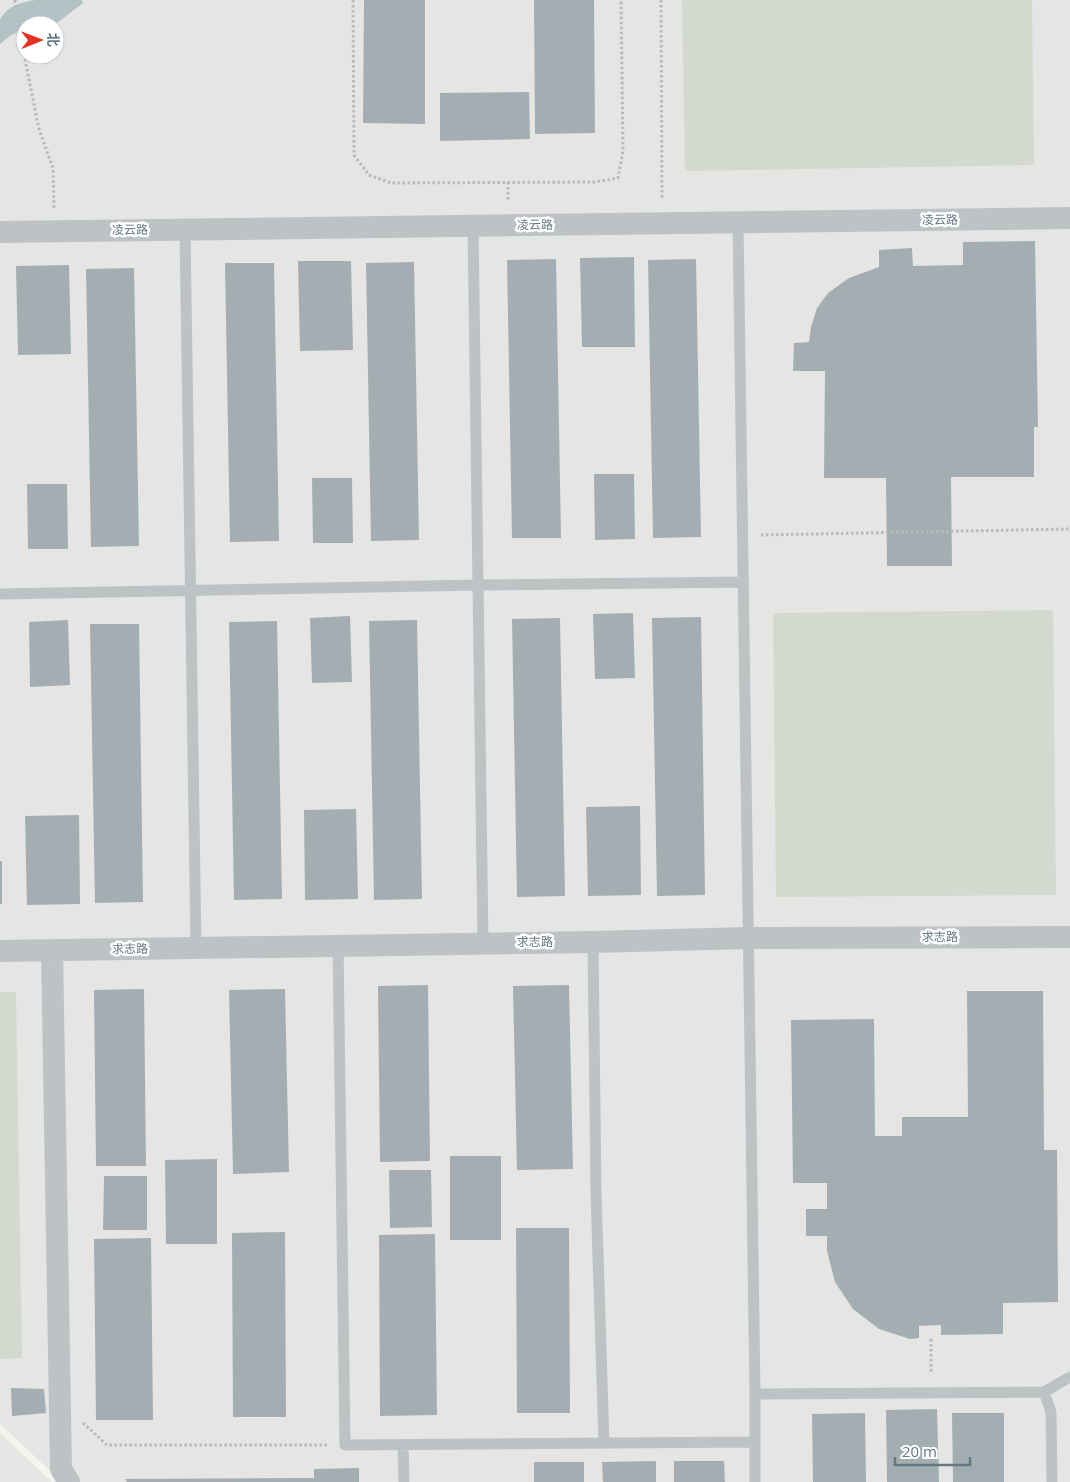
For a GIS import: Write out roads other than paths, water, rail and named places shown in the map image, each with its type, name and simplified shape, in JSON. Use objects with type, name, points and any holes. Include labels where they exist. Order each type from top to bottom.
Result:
[{"type":"street","name":"凌云路","points":[[0,232],[1070,218]]},
{"type":"street","name":"求志路","points":[[0,951],[749,938],[1070,937]]},
{"type":"street","points":[[52,950],[60,1447],[61,1469],[69,1482]]},
{"type":"lane","points":[[738,222],[755,1482]]},
{"type":"lane","points":[[473,225],[483,942]]},
{"type":"lane","points":[[185,230],[189,590],[196,948]]},
{"type":"lane","points":[[0,594],[743,582]]},
{"type":"lane","points":[[593,942],[596,1193],[604,1443]]},
{"type":"lane","points":[[338,945],[345,1446],[755,1442]]},
{"type":"lane","points":[[755,1394],[1044,1392],[1070,1377]]},
{"type":"lane","points":[[1044,1392],[1051,1412],[1052,1482]]},
{"type":"lane","points":[[403,1445],[404,1482]]}]
